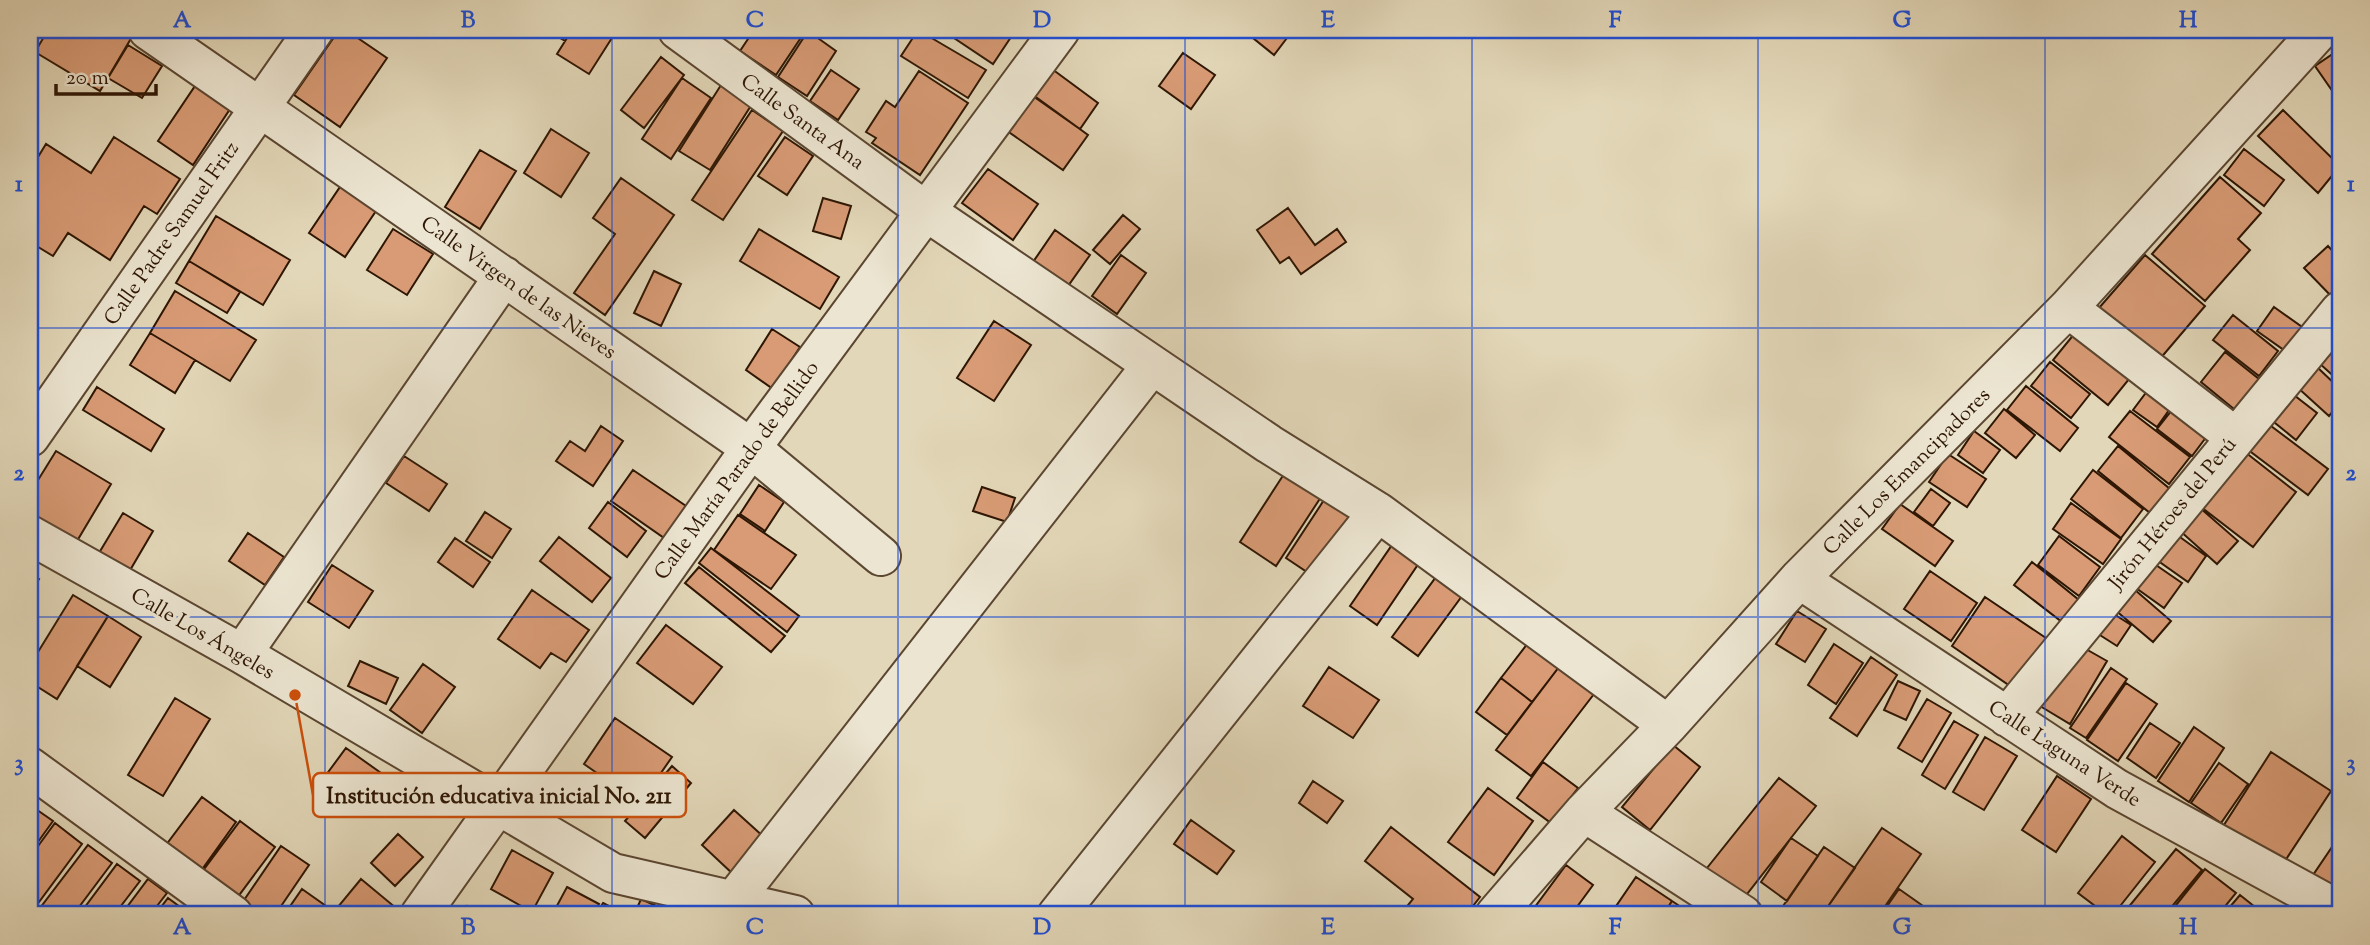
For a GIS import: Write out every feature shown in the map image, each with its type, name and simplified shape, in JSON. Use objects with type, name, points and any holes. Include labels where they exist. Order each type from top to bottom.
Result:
[{"type":"street","name":"Calle Virgen de las Nieves","points":[[148,30],[751,448],[881,556]]},
{"type":"street","name":"Calle Padre Samuel Fritz","points":[[30,437],[314,30]]},
{"type":"street","name":"Calle Santa Ana","points":[[678,30],[927,212],[1269,444],[1378,512],[1668,725]]},
{"type":"street","name":"Calle María Parado de Bellido","points":[[419,915],[751,448],[1059,30]]},
{"type":"street","name":"Calle Los Emancipadores","points":[[1495,915],[1584,812],[1668,725],[1799,579],[2068,308],[2320,30]]},
{"type":"street","points":[[242,654],[504,276]]},
{"type":"street","points":[[2068,308],[2234,436]]},
{"type":"street","name":"Jirón Héroes del Perú","points":[[2007,717],[2234,436],[2340,311]]},
{"type":"street","points":[[733,901],[1152,365]]},
{"type":"street","points":[[1057,915],[1378,512]]},
{"type":"street","name":"Calle Los Ángeles","points":[[30,535],[242,654],[613,873],[795,915]]},
{"type":"street","name":"Calle Laguna Verde","points":[[1799,579],[2117,789],[2340,911]]},
{"type":"street","points":[[30,767],[233,915]]},
{"type":"street","points":[[1584,812],[1743,915]]},
{"type":"building","points":[[48,30],[136,30],[100,91],[35,52]]},
{"type":"building","points":[[339,30],[346,30],[387,58],[340,127],[294,95]]},
{"type":"building","points":[[547,30],[572,30],[565,41]]},
{"type":"building","points":[[572,30],[617,30],[589,74],[557,54]]},
{"type":"building","points":[[754,30],[806,30],[776,75],[740,51]]},
{"type":"building","points":[[918,30],[986,70],[968,98],[901,56]]},
{"type":"building","points":[[942,30],[1000,30],[1011,37],[993,64]]},
{"type":"building","points":[[1243,30],[1293,30],[1274,55]]},
{"type":"building","points":[[808,31],[836,51],[807,96],[778,77]]},
{"type":"building","points":[[128,45],[162,66],[142,98],[108,78]]},
{"type":"building","points":[[2340,49],[2340,102],[2315,66]]},
{"type":"building","points":[[1183,53],[1215,75],[1191,109],[1159,86]]},
{"type":"building","points":[[661,57],[684,75],[644,128],[621,110]]},
{"type":"building","points":[[1052,69],[1098,103],[1080,129],[1033,96]]},
{"type":"building","points":[[831,70],[859,89],[838,120],[810,101]]},
{"type":"building","points":[[919,71],[968,103],[920,175],[872,143],[876,138],[866,132],[886,101],[895,107]]},
{"type":"building","points":[[682,78],[711,98],[671,159],[642,139]]},
{"type":"building","points":[[721,85],[752,104],[710,170],[679,151]]},
{"type":"building","points":[[195,86],[230,109],[193,165],[158,141]]},
{"type":"building","points":[[1029,92],[1088,135],[1063,170],[1003,128]]},
{"type":"building","points":[[752,110],[783,131],[723,220],[692,200]]},
{"type":"building","points":[[2283,110],[2340,166],[2318,193],[2258,136]]},
{"type":"building","points":[[551,129],[589,153],[561,197],[524,173]]},
{"type":"building","points":[[114,137],[180,179],[157,214],[144,206],[110,260],[68,233],[53,256],[30,242],[30,170],[46,144],[91,173]]},
{"type":"building","points":[[785,137],[813,156],[787,195],[758,176]]},
{"type":"building","points":[[2244,149],[2284,180],[2264,206],[2224,175]]},
{"type":"building","points":[[480,150],[516,171],[480,229],[445,207]]},
{"type":"building","points":[[988,169],[1038,204],[1013,240],[962,203]]},
{"type":"building","points":[[2220,177],[2261,213],[2238,239],[2250,250],[2205,301],[2152,254]]},
{"type":"building","points":[[621,178],[674,215],[605,315],[574,293],[615,234],[593,218]]},
{"type":"building","points":[[344,181],[380,205],[345,257],[309,233]]},
{"type":"building","points":[[823,198],[851,206],[841,239],[813,231]]},
{"type":"building","points":[[1288,208],[1315,245],[1337,229],[1346,242],[1301,274],[1289,257],[1280,263],[1257,230]]},
{"type":"building","points":[[1123,215],[1140,229],[1110,264],[1093,250]]},
{"type":"building","points":[[216,216],[290,260],[263,305],[189,261]]},
{"type":"building","points":[[393,229],[433,254],[407,295],[367,270]]},
{"type":"building","points":[[759,229],[839,277],[820,309],[740,261]]},
{"type":"building","points":[[1055,230],[1090,255],[1068,286],[1033,262]]},
{"type":"building","points":[[2328,246],[2340,259],[2340,293],[2334,299],[2304,268]]},
{"type":"building","points":[[1121,255],[1146,273],[1117,314],[1092,296]]},
{"type":"building","points":[[2145,255],[2205,306],[2159,360],[2099,308]]},
{"type":"building","points":[[189,261],[240,292],[227,313],[176,283]]},
{"type":"building","points":[[654,271],[681,284],[661,326],[634,313]]},
{"type":"building","points":[[175,291],[256,340],[230,381],[150,333]]},
{"type":"building","points":[[2274,307],[2305,329],[2288,353],[2257,331]]},
{"type":"building","points":[[2233,315],[2278,351],[2259,376],[2213,340]]},
{"type":"building","points":[[994,321],[1031,345],[994,401],[957,378]]},
{"type":"building","points":[[2079,328],[2134,373],[2108,405],[2053,360]]},
{"type":"building","points":[[772,329],[800,347],[773,389],[746,370]]},
{"type":"building","points":[[150,333],[195,360],[175,393],[130,365]]},
{"type":"building","points":[[2340,339],[2340,382],[2319,363]]},
{"type":"building","points":[[2225,352],[2264,383],[2240,414],[2201,382]]},
{"type":"building","points":[[2050,362],[2090,394],[2071,418],[2031,386]]},
{"type":"building","points":[[2316,366],[2340,389],[2340,403],[2329,416],[2297,387]]},
{"type":"building","points":[[2026,386],[2078,428],[2060,451],[2007,410]]},
{"type":"building","points":[[2151,386],[2174,403],[2157,427],[2133,410]]},
{"type":"building","points":[[97,387],[164,429],[151,451],[83,410]]},
{"type":"building","points":[[2290,392],[2317,413],[2296,440],[2269,418]]},
{"type":"building","points":[[2176,405],[2210,432],[2192,456],[2157,429]]},
{"type":"building","points":[[2004,409],[2035,435],[2016,458],[1985,433]]},
{"type":"building","points":[[2130,411],[2190,457],[2169,484],[2109,437]]},
{"type":"building","points":[[2267,423],[2328,469],[2308,495],[2247,449]]},
{"type":"building","points":[[601,426],[623,441],[593,486],[556,461],[570,441],[585,451]]},
{"type":"building","points":[[1974,431],[2000,450],[1983,473],[1958,455]]},
{"type":"building","points":[[2118,446],[2170,489],[2150,513],[2098,471]]},
{"type":"building","points":[[56,451],[111,484],[77,541],[30,512],[30,493]]},
{"type":"building","points":[[2245,452],[2296,492],[2253,547],[2201,507]]},
{"type":"building","points":[[1948,454],[1986,479],[1967,507],[1929,482]]},
{"type":"building","points":[[404,456],[447,484],[429,511],[386,483]]},
{"type":"building","points":[[633,470],[689,508],[667,540],[611,501]]},
{"type":"building","points":[[2093,470],[2143,509],[2121,538],[2071,499]]},
{"type":"building","points":[[1284,474],[1321,497],[1276,566],[1240,542]]},
{"type":"building","points":[[759,485],[784,502],[765,531],[740,514]]},
{"type":"building","points":[[982,487],[1015,498],[1007,522],[973,511]]},
{"type":"building","points":[[1931,489],[1950,503],[1933,526],[1914,512]]},
{"type":"building","points":[[1326,497],[1356,517],[1316,578],[1286,558]]},
{"type":"building","points":[[608,502],[646,531],[627,557],[589,528]]},
{"type":"building","points":[[2071,503],[2121,539],[2103,564],[2053,529]]},
{"type":"building","points":[[1900,504],[1953,541],[1935,566],[1882,529]]},
{"type":"building","points":[[2199,507],[2238,541],[2217,564],[2179,530]]},
{"type":"building","points":[[485,512],[511,529],[492,558],[466,541]]},
{"type":"building","points":[[123,513],[153,531],[129,572],[99,553]]},
{"type":"building","points":[[738,515],[796,555],[771,589],[714,550]]},
{"type":"building","points":[[2173,532],[2206,556],[2188,582],[2154,558]]},
{"type":"building","points":[[248,533],[284,557],[265,585],[229,561]]},
{"type":"building","points":[[2059,536],[2100,567],[2079,596],[2038,565]]},
{"type":"building","points":[[559,537],[611,578],[592,602],[540,561]]},
{"type":"building","points":[[455,538],[490,562],[473,587],[438,562]]},
{"type":"building","points":[[1392,545],[1419,563],[1377,625],[1350,606]]},
{"type":"building","points":[[711,548],[799,616],[787,632],[699,563]]},
{"type":"building","points":[[2032,562],[2079,600],[2062,622],[2014,585]]},
{"type":"building","points":[[2153,563],[2182,583],[2164,608],[2136,588]]},
{"type":"building","points":[[332,565],[373,591],[349,628],[308,602]]},
{"type":"building","points":[[699,567],[785,636],[771,652],[685,583]]},
{"type":"building","points":[[1930,571],[1977,603],[1951,641],[1904,609]]},
{"type":"building","points":[[30,573],[39,579],[30,593]]},
{"type":"building","points":[[1436,577],[1462,596],[1418,656],[1392,637]]},
{"type":"building","points":[[2127,583],[2171,621],[2153,642],[2108,604]]},
{"type":"building","points":[[532,590],[589,630],[566,662],[551,653],[540,668],[498,639]]},
{"type":"building","points":[[73,595],[108,616],[57,699],[30,682],[30,665]]},
{"type":"building","points":[[1985,597],[2046,638],[2013,688],[1952,646]]},
{"type":"building","points":[[2106,609],[2131,625],[2117,646],[2092,630]]},
{"type":"building","points":[[1797,611],[1826,629],[1805,662],[1776,644]]},
{"type":"building","points":[[108,616],[141,637],[110,687],[77,666]]},
{"type":"building","points":[[666,625],[722,667],[693,704],[637,663]]},
{"type":"building","points":[[1528,643],[1559,667],[1532,702],[1501,678]]},
{"type":"building","points":[[1834,644],[1863,663],[1836,704],[1808,685]]},
{"type":"building","points":[[2077,644],[2107,661],[2070,724],[2040,706]]},
{"type":"building","points":[[1871,657],[1897,675],[1857,736],[1830,718]]},
{"type":"building","points":[[360,661],[398,678],[386,704],[348,686]]},
{"type":"building","points":[[423,664],[455,687],[422,733],[390,710]]},
{"type":"building","points":[[1329,667],[1379,700],[1353,738],[1303,706]]},
{"type":"building","points":[[1559,667],[1594,694],[1531,776],[1496,750]]},
{"type":"building","points":[[2111,668],[2127,679],[2086,738],[2070,728]]},
{"type":"building","points":[[1501,678],[1532,702],[1507,735],[1476,712]]},
{"type":"building","points":[[1898,681],[1920,691],[1906,720],[1884,710]]},
{"type":"building","points":[[2126,683],[2157,704],[2118,761],[2087,740]]},
{"type":"building","points":[[175,698],[210,719],[163,796],[128,775]]},
{"type":"building","points":[[1927,699],[1951,713],[1922,762],[1898,748]]},
{"type":"building","points":[[615,718],[672,757],[640,803],[584,764]]},
{"type":"building","points":[[1954,721],[1978,735],[1945,789],[1922,775]]},
{"type":"building","points":[[2150,723],[2180,743],[2156,778],[2127,758]]},
{"type":"building","points":[[2194,727],[2224,748],[2189,802],[2158,781]]},
{"type":"building","points":[[1985,737],[2017,756],[1984,810],[1953,792]]},
{"type":"building","points":[[1673,745],[1700,767],[1650,830],[1622,807]]},
{"type":"building","points":[[346,748],[381,773],[360,801],[326,775]]},
{"type":"building","points":[[2271,752],[2331,791],[2281,867],[2222,828]]},
{"type":"building","points":[[1543,762],[1578,788],[1551,823],[1517,798]]},
{"type":"building","points":[[2219,763],[2248,784],[2221,823],[2191,803]]},
{"type":"building","points":[[672,766],[691,783],[645,838],[625,821]]},
{"type":"building","points":[[2057,776],[2091,799],[2056,852],[2022,830]]},
{"type":"building","points":[[1779,778],[1816,806],[1740,903],[1703,873]]},
{"type":"building","points":[[1313,781],[1343,801],[1327,823],[1299,803]]},
{"type":"building","points":[[1488,788],[1533,821],[1494,875],[1448,842]]},
{"type":"building","points":[[202,797],[236,822],[198,875],[163,849]]},
{"type":"building","points":[[30,805],[53,821],[30,853]]},
{"type":"building","points":[[734,810],[766,839],[733,874],[702,845]]},
{"type":"building","points":[[1191,820],[1234,851],[1217,874],[1174,844]]},
{"type":"building","points":[[240,821],[275,847],[234,902],[199,876]]},
{"type":"building","points":[[55,823],[82,844],[39,902],[30,895],[30,857]]},
{"type":"building","points":[[1391,827],[1480,897],[1466,915],[1400,915],[1413,899],[1365,861]]},
{"type":"building","points":[[1882,828],[1921,854],[1879,915],[1822,915]]},
{"type":"building","points":[[398,834],[423,857],[395,886],[371,863]]},
{"type":"building","points":[[2122,836],[2155,862],[2113,915],[2107,915],[2078,893]]},
{"type":"building","points":[[1791,838],[1818,856],[1787,901],[1761,882]]},
{"type":"building","points":[[88,845],[112,863],[73,915],[42,915],[37,912]]},
{"type":"building","points":[[281,846],[309,865],[275,915],[252,915],[240,906]]},
{"type":"building","points":[[1824,847],[1855,868],[1822,915],[1790,915],[1781,909]]},
{"type":"building","points":[[2332,847],[2340,853],[2340,899],[2309,881]]},
{"type":"building","points":[[2176,849],[2202,870],[2165,915],[2122,915]]},
{"type":"building","points":[[512,850],[553,873],[532,912],[491,889]]},
{"type":"building","points":[[117,864],[140,881],[114,915],[79,915]]},
{"type":"building","points":[[1566,865],[1593,885],[1571,915],[1529,915]]},
{"type":"building","points":[[2205,869],[2236,893],[2218,915],[2168,915]]},
{"type":"building","points":[[1636,877],[1672,901],[1663,915],[1610,915]]},
{"type":"building","points":[[148,879],[167,893],[150,915],[121,915]]},
{"type":"building","points":[[361,879],[402,913],[346,915],[337,908]]},
{"type":"building","points":[[567,887],[599,904],[593,915],[552,915]]},
{"type":"building","points":[[302,889],[333,911],[329,915],[284,915]]},
{"type":"building","points":[[1899,889],[1926,908],[1922,915],[1881,915]]},
{"type":"building","points":[[2240,895],[2265,915],[2223,915]]},
{"type":"building","points":[[168,898],[191,915],[155,915]]},
{"type":"building","points":[[641,899],[672,913],[672,915],[634,915]]},
{"type":"building","points":[[1672,901],[1693,915],[1663,915]]},
{"type":"building","points":[[603,903],[626,915],[596,915]]},
{"type":"building","points":[[467,906],[478,915],[459,915]]},
{"type":"building","points":[[679,908],[696,915],[675,915]]},
{"type":"place","name":"Institución educativa inicial No. 211","points":[[295,695]]}]
